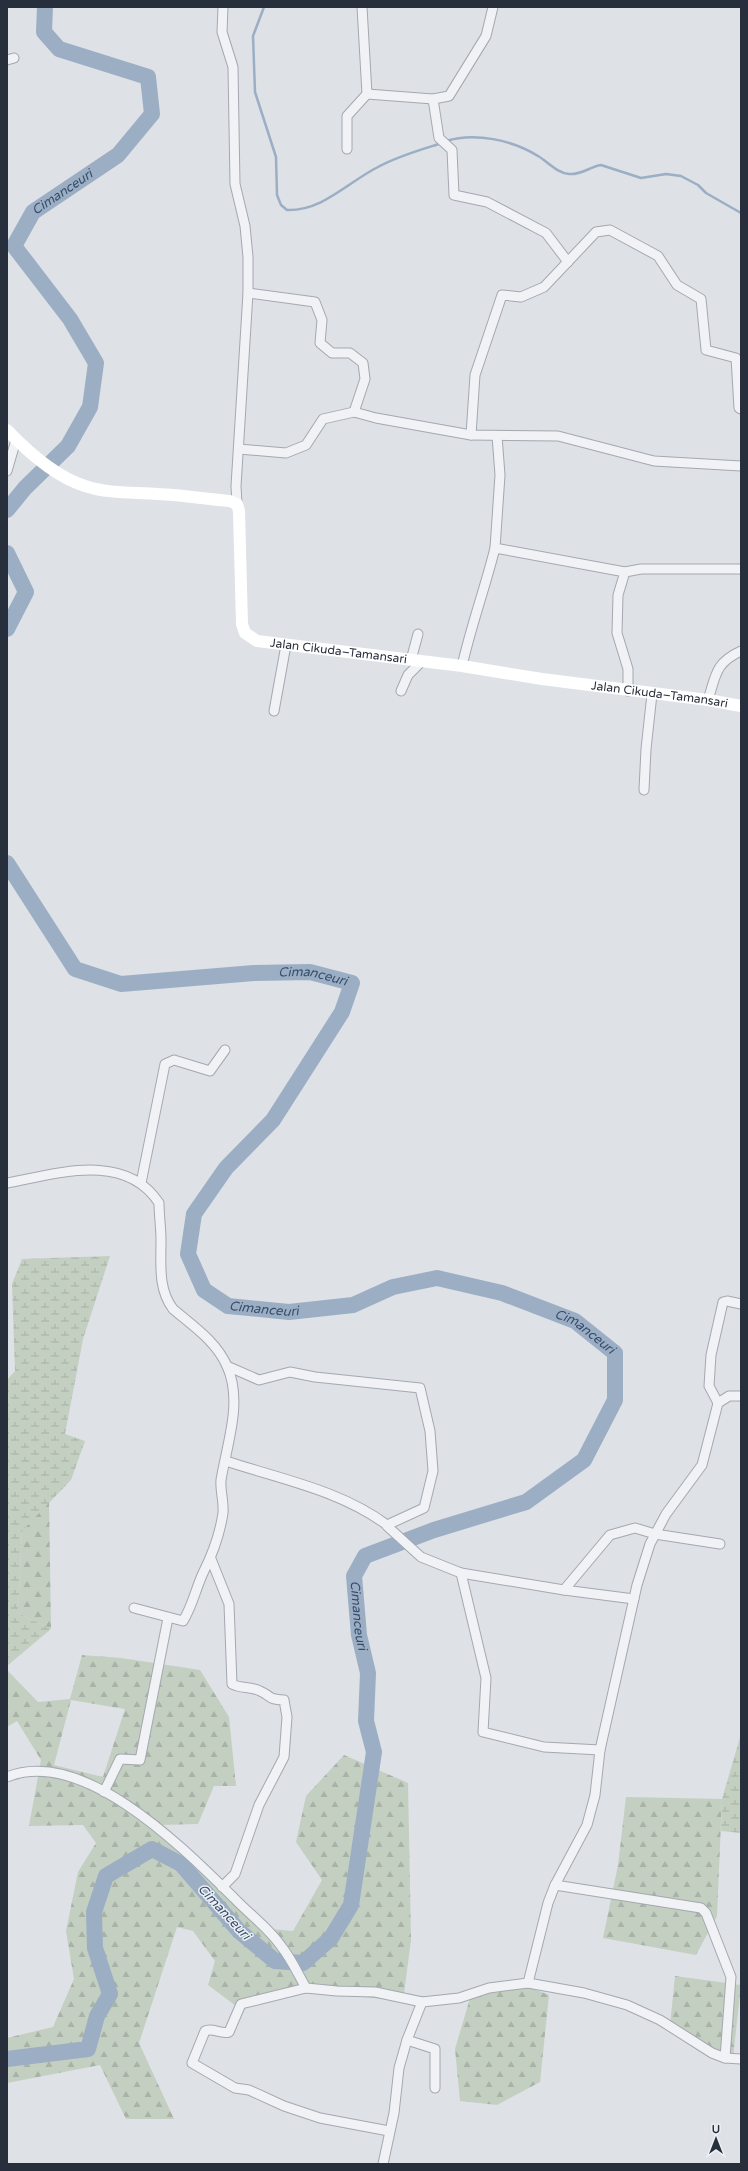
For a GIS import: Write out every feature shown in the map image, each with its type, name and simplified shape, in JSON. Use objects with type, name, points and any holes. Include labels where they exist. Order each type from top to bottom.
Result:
[{"type":"street","points":[[7,430],[16,440],[61,475],[85,486],[100,490],[230,501],[237,504],[238,449],[248,292],[245,226],[235,184],[232,67],[222,32],[223,7]]},
{"type":"street","points":[[347,149],[347,116],[367,94],[362,7]]},
{"type":"street","points":[[367,94],[433,99],[448,96],[486,36],[492,7]]},
{"type":"street","points":[[433,99],[440,138],[452,150],[454,195],[487,202],[546,233],[568,262]]},
{"type":"street","points":[[471,435],[475,375],[502,296],[521,297],[544,287],[596,232],[610,230],[658,256],[677,284],[701,299],[706,350],[736,358],[739,408],[741,409]]},
{"type":"street","points":[[248,292],[315,302],[322,320],[320,343],[332,353],[350,353],[363,363],[365,379],[354,412]]},
{"type":"street","points":[[238,449],[286,454],[306,445],[323,419],[354,412],[376,418],[471,435],[558,436],[654,461],[741,466]]},
{"type":"street","points":[[462,666],[472,621],[485,589],[495,548],[500,475],[497,436]]},
{"type":"street","points":[[7,470],[16,440]]},
{"type":"street","name":"Jalan Cikuda–Tamansari","points":[[237,504],[239,511],[242,624],[245,633],[257,641],[462,666],[628,691],[708,700],[741,706]]},
{"type":"street","points":[[495,548],[625,572],[641,569],[741,568]]},
{"type":"street","points":[[625,572],[618,595],[617,633],[628,669],[628,691]]},
{"type":"street","points":[[401,691],[416,661],[418,634]]},
{"type":"street","points":[[274,711],[286,645]]},
{"type":"street","points":[[708,700],[720,665],[731,656],[741,651]]},
{"type":"street","points":[[644,790],[646,749],[652,694]]},
{"type":"street","points":[[141,1184],[165,1064],[174,1060],[210,1071],[225,1050]]},
{"type":"street","points":[[7,1183],[90,1169],[121,1174],[141,1184],[153,1194],[159,1203],[161,1277],[168,1303],[173,1310],[213,1343],[227,1366],[232,1382],[232,1434],[221,1481],[223,1512],[211,1559],[204,1570],[192,1606],[183,1621],[134,1608]]},
{"type":"street","points":[[528,1984],[548,1903],[555,1885],[587,1825],[595,1795],[600,1750],[639,1578],[655,1534],[666,1514],[702,1465],[718,1403],[709,1386],[711,1355],[723,1302],[727,1300],[741,1304]]},
{"type":"street","points":[[226,1461],[265,1474],[303,1484],[370,1513],[387,1525],[424,1508],[433,1471],[430,1431],[420,1388],[315,1377],[290,1372],[259,1380],[227,1366]]},
{"type":"street","points":[[718,1403],[729,1396],[741,1396]]},
{"type":"street","points":[[387,1526],[421,1557],[460,1573],[564,1590],[634,1599]]},
{"type":"street","points":[[564,1590],[610,1535],[635,1528],[655,1534],[720,1544]]},
{"type":"street","points":[[211,1559],[229,1604],[232,1684],[238,1688],[259,1690],[270,1699],[284,1700],[287,1717],[284,1757],[259,1805],[235,1874],[222,1886]]},
{"type":"street","points":[[460,1573],[486,1678],[483,1732],[544,1746],[600,1750]]},
{"type":"street","points":[[104,1792],[120,1758],[140,1760],[168,1618]]},
{"type":"street","points":[[7,1777],[28,1771],[47,1772],[72,1778],[104,1792],[136,1810],[160,1828],[222,1886],[281,1945],[306,1988]]},
{"type":"street","points":[[555,1885],[701,1908],[706,1913],[731,1977],[725,2058]]},
{"type":"street","points":[[389,2131],[320,2118],[284,2106],[249,2090],[235,2088],[192,2063],[205,2031],[210,2029],[225,2033],[229,2032],[241,2004],[306,1988],[337,1991],[375,1992],[422,2002],[447,2000],[489,1988],[528,1984],[584,1992],[627,2005],[660,2020],[701,2046],[725,2058],[741,2059]]},
{"type":"street","points":[[383,2164],[394,2113],[399,2068],[407,2040],[422,2002]]},
{"type":"street","points":[[407,2040],[435,2049],[435,2088]]},
{"type":"green space","points":[[110,1256],[83,1339],[65,1434],[85,1441],[71,1480],[22,1531],[18,1613],[51,1629],[7,1666],[7,1380],[15,1371],[12,1284],[22,1259]]},
{"type":"green space","points":[[49,1501],[51,1629],[18,1613],[22,1530]]},
{"type":"green space","points":[[82,1655],[121,1658],[200,1670],[229,1717],[236,1786],[214,1786],[198,1824],[159,1825],[159,1835],[205,1862],[260,1928],[293,1931],[322,1880],[296,1842],[306,1796],[344,1755],[408,1783],[411,1940],[403,2001],[302,1991],[240,2009],[208,1985],[215,1961],[193,1931],[177,1927],[139,2043],[174,2119],[126,2119],[100,2065],[7,2083],[7,2038],[53,2027],[74,1979],[66,1931],[78,1872],[96,1843],[83,1825],[29,1826],[41,1760],[17,1721],[7,1727],[7,1670],[38,1702],[70,1699]],"holes":[[[71,1700],[125,1709],[103,1777],[54,1765]]]},
{"type":"green space","points":[[741,1734],[741,1833],[721,1831],[722,1799]]},
{"type":"green space","points":[[626,1797],[722,1799],[717,1916],[696,1955],[603,1938],[618,1865]]},
{"type":"green space","points":[[675,1976],[741,1985],[733,2058],[701,2048],[670,2025]]},
{"type":"green space","points":[[524,1985],[549,1995],[540,2082],[497,2105],[460,2101],[455,2049],[471,1995]]},
{"type":"waterway","name":"Cimanceuri","points":[[7,510],[25,488],[68,446],[90,407],[96,363],[70,319],[14,246],[33,212],[118,155],[152,114],[148,77],[59,49],[44,32],[45,7]]},
{"type":"waterway","points":[[264,7],[253,36],[255,92],[276,157],[277,195],[281,205],[287,210],[300,209],[324,201],[367,173],[386,163],[442,143]]},
{"type":"waterway","points":[[446,141],[469,137],[493,139],[505,142],[528,150],[542,158],[560,172],[569,174],[582,172],[601,165],[641,178],[666,174],[681,176],[698,185],[706,193],[741,213]]},
{"type":"waterway","name":"Cimanceuri","points":[[7,553],[26,592],[7,629]]},
{"type":"waterway","name":"Cimanceuri","points":[[7,863],[75,969],[121,984],[254,973],[310,972],[352,983],[342,1012],[273,1120],[226,1168],[194,1214],[188,1254],[204,1290],[228,1306],[289,1312],[353,1305],[393,1287],[437,1278],[502,1293],[575,1321],[615,1353],[615,1400],[584,1460],[526,1502],[434,1530],[365,1556],[354,1576],[359,1635],[368,1673],[366,1721],[374,1752],[351,1905],[331,1938],[303,1963],[275,1961],[239,1931],[181,1864],[152,1849],[106,1876],[94,1912],[95,1948],[110,1994],[97,2016],[88,2049],[7,2059]]}]
